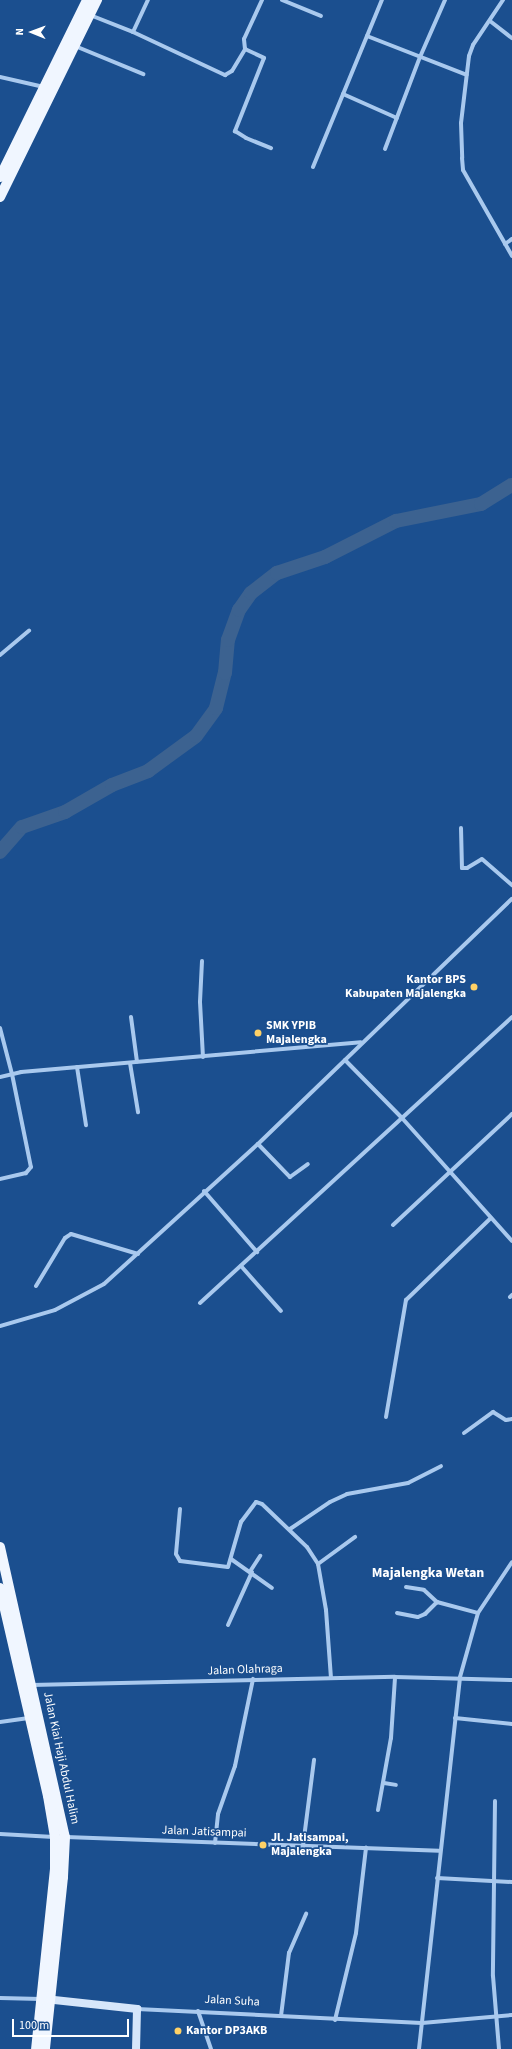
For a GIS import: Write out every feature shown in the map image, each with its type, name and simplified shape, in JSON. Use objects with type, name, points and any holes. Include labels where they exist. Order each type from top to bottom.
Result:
[{"type":"main road","points":[[0,177],[46,87],[87,0]]},
{"type":"main road","points":[[0,197],[97,0]]},
{"type":"main road","name":"Jalan Kiai Haji Abdul Halim","points":[[0,1547],[31,1685],[60,1837],[55,1869],[46,1999],[45,2049]]},
{"type":"main road","name":"Jalan Kiai Haji Abdul Halim","points":[[0,1588],[3,1612],[60,1837]]},
{"type":"main road","name":"Jalan Kiai Haji Abdul Halim","points":[[36,2049],[46,1999]]},
{"type":"main road","name":"Jalan Suha","points":[[46,1999],[137,2009]]},
{"type":"main road","points":[[136,2049],[137,2009]]},
{"type":"street","points":[[134,32],[148,0]]},
{"type":"street","points":[[90,15],[134,32],[181,57],[225,75],[232,71],[245,49],[244,39],[262,0]]},
{"type":"street","points":[[282,0],[321,16]]},
{"type":"street","points":[[313,167],[382,0]]},
{"type":"street","points":[[385,149],[420,57],[445,0]]},
{"type":"street","points":[[503,0],[473,45],[467,75],[461,123],[463,170],[512,256]]},
{"type":"street","points":[[490,21],[512,38]]},
{"type":"street","points":[[367,36],[467,75]]},
{"type":"street","points":[[75,46],[143,74]]},
{"type":"street","points":[[245,49],[264,58],[235,131],[246,138],[271,148]]},
{"type":"street","points":[[0,77],[46,87]]},
{"type":"street","points":[[343,94],[397,118]]},
{"type":"street","points":[[505,244],[512,239]]},
{"type":"street","points":[[0,656],[29,631]]},
{"type":"street","points":[[461,828],[462,868],[466,868],[482,859],[512,885]]},
{"type":"street","points":[[0,1326],[54,1310],[80,1299],[104,1284],[204,1191],[258,1144],[362,1042],[512,899]]},
{"type":"street","points":[[202,961],[200,1002],[203,1057]]},
{"type":"street","points":[[131,1016],[137,1062]]},
{"type":"street","points":[[200,1303],[512,1017]]},
{"type":"street","points":[[0,1028],[12,1074],[30,1167],[26,1173],[0,1179]]},
{"type":"street","points":[[0,1077],[12,1074],[77,1067],[362,1042]]},
{"type":"street","points":[[345,1060],[402,1118],[512,1241]]},
{"type":"street","points":[[130,1063],[138,1112]]},
{"type":"street","points":[[77,1067],[86,1125]]},
{"type":"street","points":[[393,1225],[449,1171],[512,1114]]},
{"type":"street","points":[[258,1144],[290,1177],[308,1164]]},
{"type":"street","points":[[204,1191],[257,1252]]},
{"type":"street","points":[[386,1417],[406,1300],[491,1218]]},
{"type":"street","points":[[36,1286],[65,1238],[70,1234],[138,1254]]},
{"type":"street","points":[[241,1266],[281,1310]]},
{"type":"street","points":[[464,1432],[493,1412],[506,1420],[512,1419]]},
{"type":"street","points":[[290,1529],[330,1502],[347,1494],[408,1483],[441,1466]]},
{"type":"street","points":[[180,1509],[177,1559],[185,1562],[226,1568],[231,1559],[241,1522],[253,1503],[262,1504],[290,1529],[318,1564],[326,1610],[331,1678]]},
{"type":"street","points":[[318,1564],[355,1537]]},
{"type":"street","points":[[228,1625],[251,1571],[260,1556]]},
{"type":"street","points":[[231,1559],[251,1571],[272,1588]]},
{"type":"street","points":[[419,2049],[439,1851],[460,1677],[478,1613],[512,1562]]},
{"type":"street","points":[[406,1588],[424,1590],[437,1602],[478,1613]]},
{"type":"street","points":[[397,1613],[418,1617],[425,1614],[437,1602]]},
{"type":"street","points":[[378,1810],[391,1738],[395,1677]]},
{"type":"street","name":"Jalan Olahraga","points":[[31,1685],[241,1679],[395,1677],[460,1677],[512,1680]]},
{"type":"street","points":[[214,1843],[218,1814],[235,1766],[253,1679]]},
{"type":"street","points":[[0,1722],[30,1718]]},
{"type":"street","points":[[455,1718],[512,1724]]},
{"type":"street","points":[[303,1846],[314,1760]]},
{"type":"street","points":[[384,1783],[396,1785]]},
{"type":"street","points":[[495,1801],[495,2015],[499,2049]]},
{"type":"street","name":"Jalan Jatisampai","points":[[0,1834],[439,1851]]},
{"type":"street","points":[[335,2020],[356,1933],[366,1848]]},
{"type":"street","points":[[437,1878],[512,1882]]},
{"type":"street","points":[[281,2016],[289,1953],[306,1914]]},
{"type":"street","points":[[0,1998],[46,1999]]},
{"type":"street","name":"Jalan Suha","points":[[137,2009],[205,2011],[217,2014],[422,2023],[495,2015],[512,2015]]},
{"type":"street","points":[[198,2011],[212,2049]]},
{"type":"waterway","points":[[0,852],[22,827],[65,812],[112,785],[148,771],[196,736],[216,708],[225,673],[228,640],[239,610],[251,593],[277,573],[325,557],[396,521],[481,504],[512,485]]},
{"type":"place","name":"Kantor BPS Kabupaten Majalengka","points":[[474,987]]},
{"type":"place","name":"SMK YPIB Majalengka","points":[[258,1033]]},
{"type":"place","name":"Jl. Jatisampai, Majalengka","points":[[263,1845]]},
{"type":"place","name":"Kantor DP3AKB","points":[[178,2031]]},
{"type":"district","name":"Majalengka Wetan","points":[[428,1573]]}]
